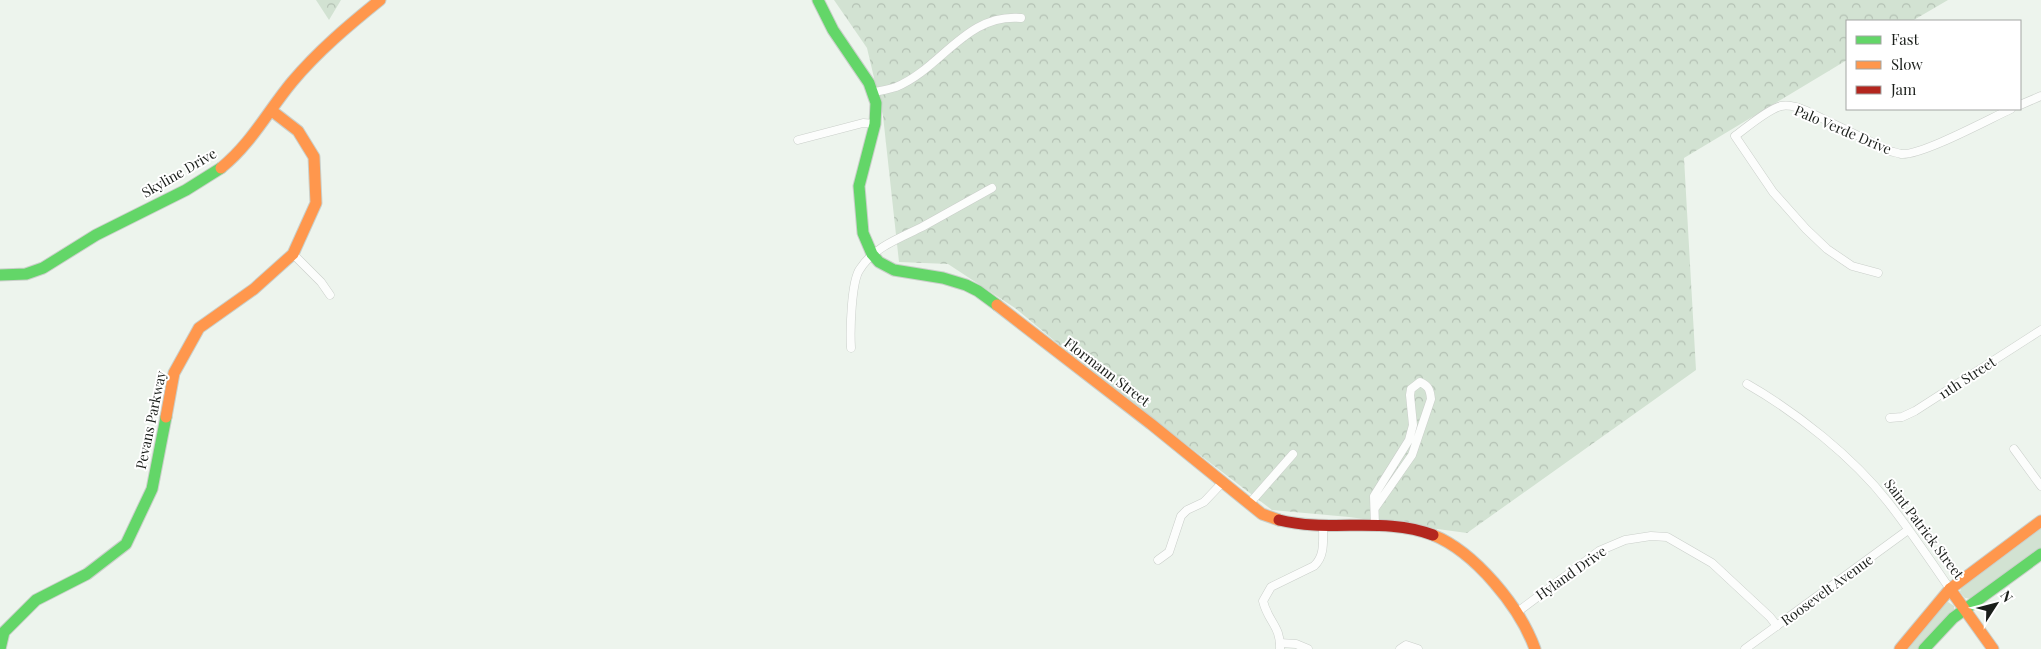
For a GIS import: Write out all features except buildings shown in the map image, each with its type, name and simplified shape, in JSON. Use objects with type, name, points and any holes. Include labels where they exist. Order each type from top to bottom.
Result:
[{"type":"street","name":"Skyline Drive","points":[[0,275],[32,273],[104,231],[174,196],[217,171],[232,158],[272,111],[282,95],[322,51],[380,0]]},
{"type":"street","points":[[818,0],[833,30],[864,74],[874,92],[877,108],[875,124],[859,186],[864,237],[867,247],[873,256]]},
{"type":"street","points":[[874,92],[897,86],[936,60],[971,32],[987,23],[995,19],[1021,18]]},
{"type":"street","points":[[2021,104],[2041,96]]},
{"type":"street","name":"Palo Verde Drive","points":[[1878,273],[1852,266],[1827,249],[1790,213],[1735,136],[1769,112],[1780,106],[1788,106],[1812,113],[1902,154],[1933,145],[2009,110]]},
{"type":"street","name":"Pevans Parkway","points":[[0,649],[4,632],[36,600],[87,574],[126,544],[152,489],[174,373],[199,328],[254,289],[293,254],[316,203],[314,157],[298,131],[272,111]]},
{"type":"street","points":[[798,140],[863,123],[875,124]]},
{"type":"street","points":[[851,348],[850,336],[855,281],[858,271],[892,240],[919,228],[992,188]]},
{"type":"street","points":[[293,254],[322,282],[330,295]]},
{"type":"street","name":"Flormann Street","points":[[873,256],[890,269],[964,283],[978,291],[1151,424],[1262,514],[1281,522],[1304,526],[1407,527],[1445,540],[1478,563],[1526,628],[1535,649]]},
{"type":"street","name":"11th Street","points":[[1890,418],[1902,417],[1915,411],[2041,330]]},
{"type":"street","points":[[1375,508],[1412,455],[1430,399],[1430,390],[1426,384],[1420,382],[1411,388],[1413,424],[1408,440],[1377,488],[1374,496],[1375,526]]},
{"type":"street","name":"Saint Patrick Street","points":[[1747,384],[1778,402],[1823,438],[1875,487],[1993,649]]},
{"type":"street","points":[[2014,449],[2041,486]]},
{"type":"street","points":[[1250,504],[1293,454]]},
{"type":"street","points":[[1158,560],[1170,552],[1182,516],[1187,510],[1204,502],[1222,483]]},
{"type":"street","points":[[1900,649],[1950,589],[2041,522]]},
{"type":"street","points":[[1308,649],[1296,644],[1280,646],[1280,635],[1266,612],[1263,601],[1271,587],[1314,566],[1319,561],[1322,554],[1323,527]]},
{"type":"street","name":"Roosevelt Avenue","points":[[1745,649],[1908,530]]},
{"type":"street","name":"Hyland Drive","points":[[1516,613],[1599,551],[1625,540],[1651,536],[1667,537],[1712,562],[1757,604],[1777,626]]},
{"type":"street","points":[[1924,649],[1942,628],[1964,609],[2041,554]]},
{"type":"street","points":[[1400,649],[1406,645],[1418,649]]},
{"type":"green space","points":[[316,0],[341,0],[329,20]]},
{"type":"green space","points":[[834,0],[1948,0],[1914,20],[1846,20],[1846,61],[1684,158],[1696,370],[1467,533],[1349,517],[1272,510],[1103,381],[1015,308],[948,264],[899,262],[883,116],[867,48]]},
{"type":"green space","points":[[2041,526],[2041,550],[1972,599],[1965,598],[1960,592],[1961,588]]},
{"type":"green space","points":[[1948,602],[1954,606],[1954,611],[1920,649],[1907,649],[1942,606]]},
{"type":"traffic: fast","points":[[818,0],[833,30],[869,83],[876,103],[875,124],[859,186],[863,233],[872,254],[879,262],[894,270],[943,278],[966,285],[997,305]]},
{"type":"traffic: fast","points":[[0,275],[26,274],[43,268],[96,235],[186,190],[221,168]]},
{"type":"traffic: fast","points":[[0,649],[4,632],[36,600],[87,574],[126,544],[152,489],[166,417]]},
{"type":"traffic: fast","points":[[1924,649],[1953,618],[2041,554]]},
{"type":"traffic: slow","points":[[221,168],[241,149],[283,93],[312,60],[380,0]]},
{"type":"traffic: slow","points":[[166,417],[174,373],[199,328],[254,289],[293,254],[316,203],[314,157],[298,131],[272,111]]},
{"type":"traffic: slow","points":[[997,305],[1151,424],[1262,514],[1279,520]]},
{"type":"traffic: slow","points":[[1900,649],[1950,589],[2041,521]]},
{"type":"traffic: slow","points":[[1433,535],[1449,543],[1480,567],[1519,616],[1535,649]]},
{"type":"traffic: slow","points":[[1950,589],[1993,649]]},
{"type":"traffic: jam","points":[[1279,520],[1298,524],[1395,526],[1433,535]]}]
